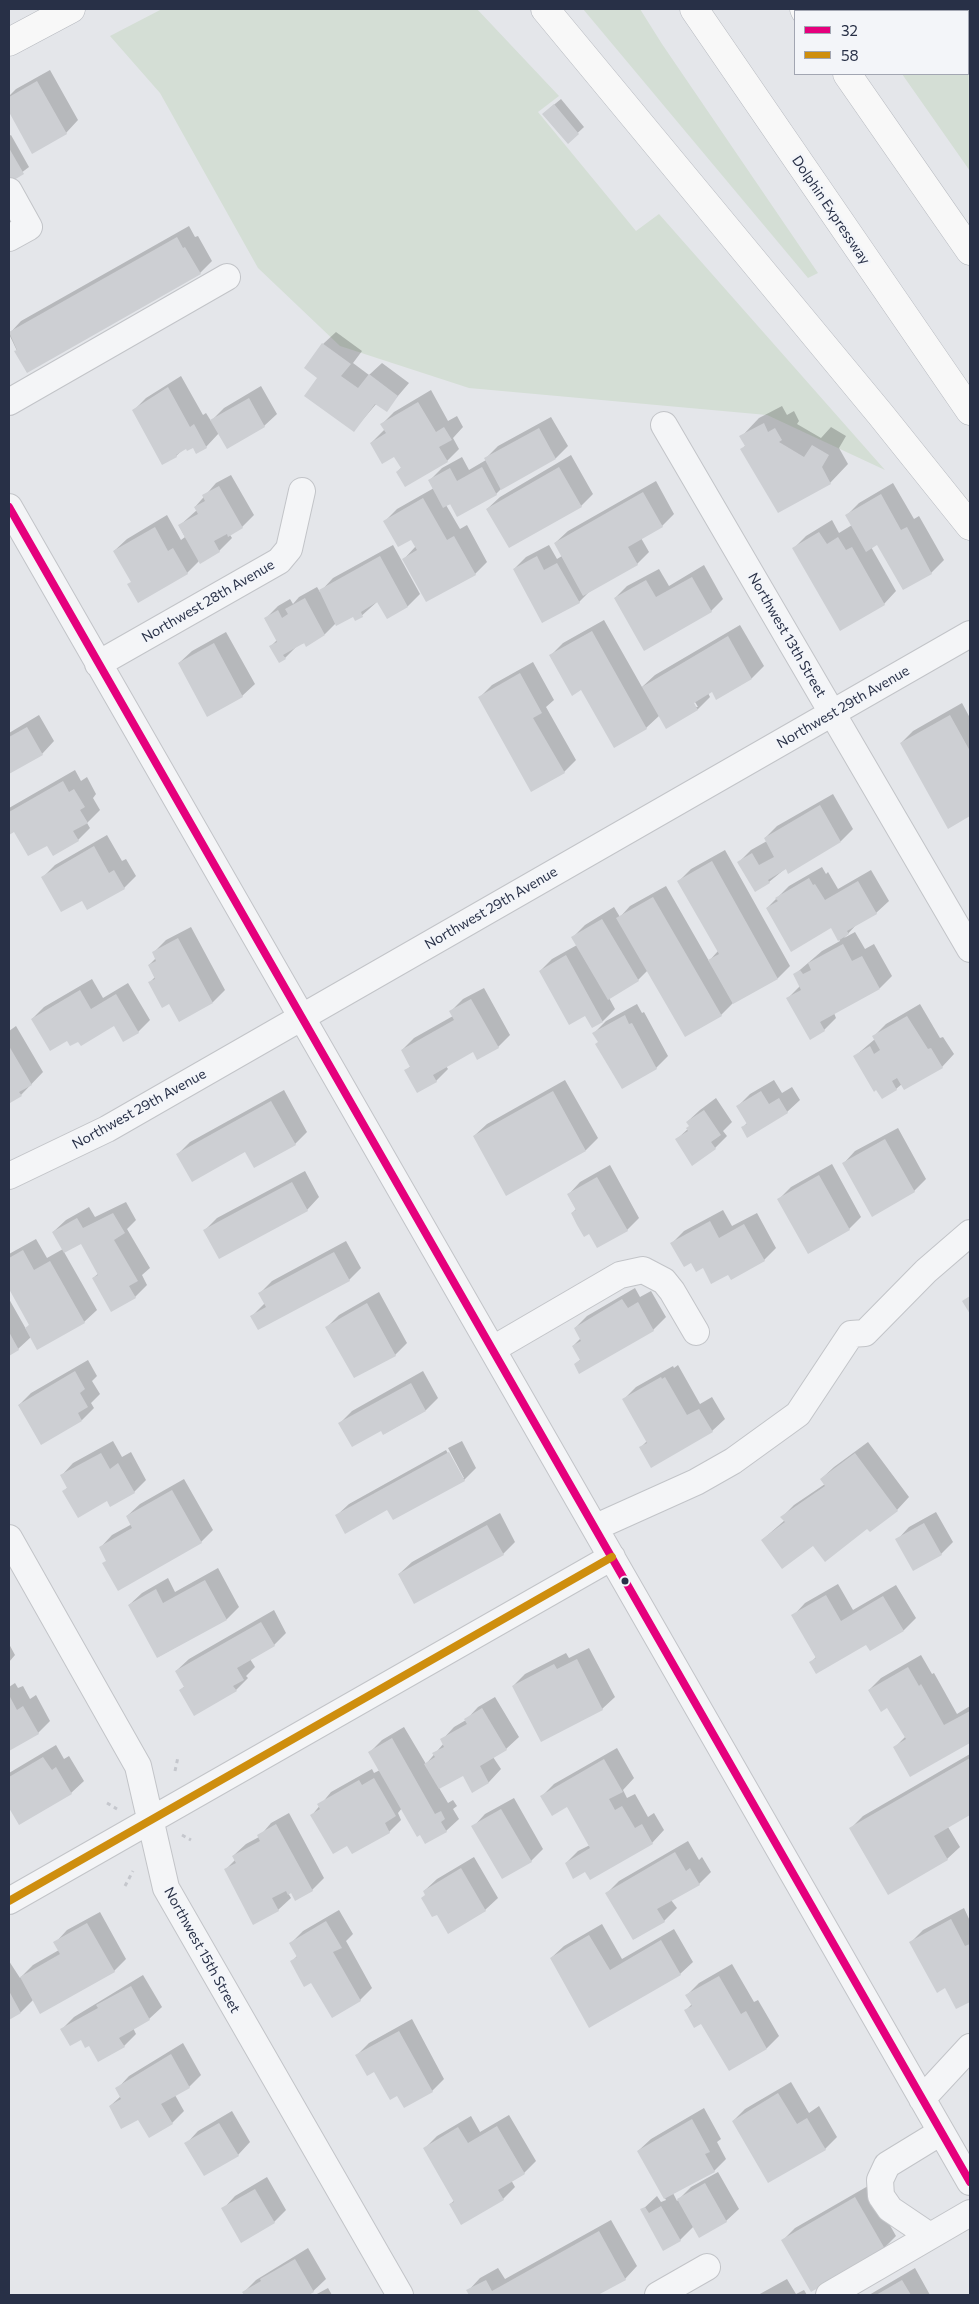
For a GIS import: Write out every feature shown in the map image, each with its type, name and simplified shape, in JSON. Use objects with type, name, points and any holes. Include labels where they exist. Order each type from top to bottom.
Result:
[{"type":"highway","points":[[9,42],[71,9]]},
{"type":"highway","points":[[533,9],[551,16],[875,407],[970,526]]},
{"type":"highway","name":"Dolphin Expressway","points":[[694,9],[970,411]]},
{"type":"highway","points":[[848,75],[970,251]]},
{"type":"street","points":[[9,191],[29,227],[9,238]]},
{"type":"street","points":[[9,402],[227,277]]},
{"type":"street","name":"Northwest 13th Street","points":[[664,425],[970,949]]},
{"type":"street","name":"Northwest 28th Avenue","points":[[98,664],[279,561],[289,549],[302,491]]},
{"type":"street","points":[[10,512],[596,1527],[970,2182]]},
{"type":"street","name":"Northwest 29th Avenue","points":[[9,1176],[106,1129],[970,634]]},
{"type":"street","points":[[596,1527],[696,1482],[733,1461],[798,1414],[851,1334],[865,1333],[926,1271],[970,1233]]},
{"type":"street","points":[[493,1349],[620,1275],[643,1270],[664,1281],[696,1332]]},
{"type":"street","name":"Northwest 15th Street","points":[[9,1538],[138,1766],[166,1888],[400,2295]]},
{"type":"street","points":[[9,1902],[612,1557]]},
{"type":"street","points":[[922,2099],[970,2047]]},
{"type":"street","points":[[930,2236],[890,2209],[881,2196],[880,2180],[887,2165],[941,2132]]},
{"type":"street","points":[[829,2295],[970,2213]]},
{"type":"street","points":[[658,2295],[707,2267]]},
{"type":"path","points":[[175,1771],[178,1757]]},
{"type":"path","points":[[107,1803],[120,1811]]},
{"type":"path","points":[[177,1832],[191,1840]]},
{"type":"path","points":[[125,1886],[133,1870]]},
{"type":"shaded area","points":[[162,9],[477,9],[559,96],[538,112],[636,231],[659,214],[885,470],[767,415],[469,388],[340,346],[258,268],[160,93],[110,36]]},
{"type":"shaded area","points":[[583,9],[640,9],[818,273],[808,278]]},
{"type":"shaded area","points":[[857,9],[955,10],[858,10]]},
{"type":"shaded area","points":[[969,32],[970,34],[970,171],[903,75],[969,75]]},
{"type":"building","points":[[37,81],[67,134],[32,154],[9,112],[9,97]]},
{"type":"building","points":[[554,104],[579,134],[568,144],[542,114]]},
{"type":"building","points":[[9,148],[24,174],[9,183]]},
{"type":"building","points":[[177,237],[201,274],[27,373],[14,351],[17,350],[9,332]]},
{"type":"building","points":[[322,343],[351,364],[341,376],[358,388],[369,374],[398,396],[387,412],[375,404],[354,432],[304,396],[317,378],[304,368]]},
{"type":"building","points":[[168,387],[190,427],[194,424],[207,448],[196,454],[193,448],[187,451],[186,449],[176,455],[177,457],[162,465],[132,410]]},
{"type":"building","points":[[249,398],[265,427],[227,449],[210,420]]},
{"type":"building","points":[[418,402],[436,432],[444,427],[452,440],[439,447],[448,462],[405,487],[396,472],[401,468],[394,457],[382,464],[370,443],[386,433],[380,424]]},
{"type":"building","points":[[764,423],[768,432],[775,428],[782,440],[779,442],[804,457],[812,445],[829,455],[822,467],[831,484],[778,513],[740,449],[745,446],[739,436]]},
{"type":"building","points":[[539,428],[556,459],[501,490],[484,458]]},
{"type":"building","points":[[482,467],[497,495],[457,517],[450,504],[443,508],[428,480],[450,468],[457,481]]},
{"type":"building","points":[[559,467],[582,507],[509,548],[486,509]]},
{"type":"building","points":[[219,486],[243,528],[228,537],[227,534],[214,541],[220,552],[200,564],[178,525],[198,514],[194,507],[205,501],[202,495]]},
{"type":"building","points":[[643,492],[663,527],[628,547],[638,565],[583,596],[554,543]]},
{"type":"building","points":[[881,494],[901,530],[907,527],[932,574],[903,590],[877,545],[866,552],[845,515]]},
{"type":"building","points":[[423,498],[447,540],[454,536],[476,575],[426,602],[402,559],[417,550],[411,540],[398,547],[383,521]]},
{"type":"building","points":[[155,527],[168,551],[173,548],[188,574],[138,603],[127,584],[131,582],[113,551]]},
{"type":"building","points":[[819,532],[827,544],[838,537],[846,550],[852,547],[885,605],[840,631],[792,548]]},
{"type":"building","points":[[380,556],[408,607],[387,619],[377,602],[361,612],[363,617],[355,621],[353,617],[336,626],[319,590]]},
{"type":"building","points":[[537,556],[544,570],[557,563],[580,603],[542,623],[513,569]]},
{"type":"building","points":[[692,577],[712,612],[644,651],[614,598],[646,580],[656,597]]},
{"type":"building","points":[[305,598],[325,635],[306,647],[304,643],[283,655],[286,659],[279,663],[269,646],[277,642],[264,618],[278,610],[282,618],[288,614],[285,609]]},
{"type":"building","points":[[592,631],[647,729],[614,748],[581,690],[572,696],[549,655]]},
{"type":"building","points":[[728,636],[752,679],[716,700],[712,692],[694,703],[698,710],[666,729],[642,687]]},
{"type":"building","points":[[214,643],[243,697],[207,717],[178,663]]},
{"type":"building","points":[[520,673],[542,713],[533,718],[565,773],[531,792],[478,697]]},
{"type":"building","points":[[950,715],[970,751],[970,816],[948,829],[900,743]]},
{"type":"building","points":[[27,727],[43,755],[9,774],[9,737]]},
{"type":"building","points":[[63,781],[69,792],[74,789],[85,807],[80,810],[88,823],[73,831],[79,841],[53,856],[47,846],[28,856],[14,832],[9,835],[9,812]]},
{"type":"building","points":[[820,805],[841,842],[788,874],[786,869],[768,880],[770,883],[755,892],[737,862],[752,853],[759,865],[774,857],[764,838]]},
{"type":"building","points":[[94,846],[109,873],[114,870],[125,889],[87,910],[82,901],[61,912],[41,877]]},
{"type":"building","points":[[712,861],[778,979],[733,1004],[708,960],[719,954],[677,881]]},
{"type":"building","points":[[809,878],[825,900],[858,881],[877,914],[847,931],[849,934],[838,941],[831,928],[791,952],[766,908],[778,901],[775,898]]},
{"type":"building","points":[[653,897],[722,1016],[685,1037],[616,918]]},
{"type":"building","points":[[602,919],[639,981],[608,1000],[571,937]]},
{"type":"building","points":[[178,938],[213,1003],[179,1022],[169,1004],[162,1008],[148,982],[155,979],[148,965],[156,961],[152,952]]},
{"type":"building","points":[[843,944],[852,961],[862,956],[880,989],[820,1022],[825,1031],[810,1040],[786,998],[801,990],[793,974],[800,970],[803,974],[811,970],[808,963]]},
{"type":"building","points":[[566,955],[603,1022],[592,1028],[585,1016],[569,1025],[539,971]]},
{"type":"building","points":[[80,990],[91,1009],[116,994],[139,1033],[123,1042],[114,1026],[81,1046],[78,1042],[70,1046],[67,1041],[50,1051],[31,1019]]},
{"type":"building","points":[[471,999],[499,1048],[477,1060],[473,1052],[433,1075],[437,1082],[417,1093],[404,1070],[410,1067],[401,1050],[454,1020],[449,1011]]},
{"type":"building","points":[[625,1015],[629,1024],[632,1023],[657,1069],[622,1089],[595,1044],[598,1042],[592,1033]]},
{"type":"building","points":[[907,1016],[928,1049],[931,1048],[943,1068],[904,1090],[897,1078],[892,1081],[897,1090],[882,1099],[876,1090],[874,1092],[853,1056],[870,1046],[874,1054],[880,1050],[872,1036]]},
{"type":"building","points":[[9,1046],[32,1085],[19,1092],[22,1096],[10,1103]]},
{"type":"building","points":[[553,1091],[586,1151],[506,1196],[473,1136]]},
{"type":"building","points":[[761,1091],[769,1104],[779,1098],[788,1113],[747,1138],[741,1127],[747,1124],[736,1106]]},
{"type":"building","points":[[271,1101],[296,1145],[254,1168],[245,1152],[192,1182],[176,1154]]},
{"type":"building","points":[[704,1110],[721,1135],[711,1142],[716,1149],[692,1166],[675,1139],[688,1131],[686,1128],[689,1126],[686,1122]]},
{"type":"building","points":[[885,1139],[915,1192],[872,1217],[842,1163]]},
{"type":"building","points":[[819,1175],[850,1230],[808,1254],[777,1199]]},
{"type":"building","points":[[597,1177],[628,1231],[597,1248],[589,1234],[584,1237],[577,1225],[571,1213],[576,1210],[567,1194]]},
{"type":"building","points":[[292,1182],[308,1211],[219,1259],[203,1230]]},
{"type":"building","points":[[113,1213],[125,1233],[114,1240],[138,1281],[129,1286],[136,1298],[111,1312],[92,1278],[98,1275],[81,1244],[64,1253],[52,1232],[77,1218],[83,1228]]},
{"type":"building","points":[[710,1221],[719,1238],[744,1224],[765,1261],[731,1280],[728,1275],[711,1284],[703,1268],[696,1272],[691,1263],[684,1267],[670,1243]]},
{"type":"building","points":[[23,1250],[34,1270],[50,1261],[85,1323],[37,1350],[25,1328],[29,1325],[9,1289],[9,1258]]},
{"type":"building","points":[[334,1252],[350,1281],[258,1330],[250,1316],[266,1307],[258,1293]]},
{"type":"building","points":[[970,1296],[970,1314],[962,1301]]},
{"type":"building","points":[[622,1299],[628,1308],[638,1302],[654,1331],[579,1374],[574,1364],[580,1360],[572,1346],[581,1341],[574,1328]]},
{"type":"building","points":[[367,1303],[396,1356],[354,1378],[325,1327]]},
{"type":"building","points":[[9,1332],[19,1350],[9,1356]]},
{"type":"building","points":[[75,1371],[85,1389],[80,1393],[88,1407],[78,1413],[82,1421],[41,1445],[18,1405]]},
{"type":"building","points":[[661,1377],[662,1379],[665,1377],[687,1415],[699,1409],[713,1432],[651,1468],[639,1447],[647,1443],[622,1399]]},
{"type":"building","points":[[411,1383],[426,1411],[383,1435],[381,1431],[352,1447],[338,1423]]},
{"type":"building","points":[[449,1452],[465,1481],[393,1520],[387,1510],[345,1534],[335,1515]]},
{"type":"building","points":[[101,1453],[110,1469],[118,1463],[135,1493],[110,1507],[107,1501],[78,1518],[62,1491],[67,1488],[60,1475]]},
{"type":"building","points":[[855,1453],[898,1511],[870,1532],[867,1529],[825,1562],[813,1546],[782,1569],[761,1540],[785,1522],[780,1517],[825,1486],[820,1479]]},
{"type":"building","points":[[172,1490],[202,1543],[118,1591],[102,1563],[106,1561],[99,1547],[132,1528],[126,1516]]},
{"type":"building","points":[[924,1523],[942,1555],[913,1571],[895,1539]]},
{"type":"building","points":[[487,1525],[504,1555],[414,1604],[398,1574]]},
{"type":"building","points":[[205,1580],[227,1620],[157,1658],[128,1605],[156,1589],[163,1603]]},
{"type":"building","points":[[826,1595],[841,1621],[883,1596],[904,1631],[870,1651],[866,1645],[816,1674],[809,1662],[816,1658],[791,1615]]},
{"type":"building","points":[[261,1622],[275,1646],[237,1668],[244,1680],[233,1686],[237,1691],[194,1716],[179,1690],[184,1687],[175,1671]]},
{"type":"building","points":[[577,1659],[603,1710],[541,1742],[512,1686],[554,1664],[557,1669]]},
{"type":"building","points":[[908,1667],[919,1686],[921,1684],[944,1725],[970,1711],[970,1743],[910,1777],[893,1747],[906,1739],[887,1708],[881,1712],[868,1690]]},
{"type":"building","points":[[10,1697],[17,1710],[23,1706],[39,1734],[9,1751]]},
{"type":"building","points":[[482,1708],[507,1750],[480,1766],[489,1783],[472,1793],[463,1776],[439,1789],[424,1764],[435,1757],[432,1753],[444,1747],[440,1739],[467,1724],[464,1719]]},
{"type":"building","points":[[392,1738],[435,1814],[441,1811],[445,1819],[441,1822],[447,1832],[425,1844],[420,1835],[417,1837],[368,1752]]},
{"type":"building","points":[[43,1757],[52,1770],[56,1767],[72,1794],[19,1825],[9,1808],[9,1777]]},
{"type":"building","points":[[970,1758],[970,1815],[934,1836],[948,1860],[888,1895],[849,1828]]},
{"type":"building","points":[[604,1759],[623,1792],[609,1799],[615,1810],[622,1806],[635,1828],[642,1824],[653,1844],[590,1880],[585,1872],[573,1879],[565,1863],[590,1848],[567,1807],[552,1816],[540,1796]]},
{"type":"building","points":[[374,1778],[396,1816],[385,1823],[390,1833],[352,1854],[347,1846],[333,1854],[310,1815],[320,1809],[317,1804],[359,1780],[362,1785]]},
{"type":"building","points":[[501,1809],[532,1862],[502,1879],[471,1826]]},
{"type":"building","points":[[276,1824],[313,1891],[295,1901],[291,1893],[288,1895],[286,1891],[272,1898],[279,1911],[253,1925],[224,1869],[236,1863],[232,1856],[260,1841],[257,1835]]},
{"type":"building","points":[[675,1852],[686,1871],[690,1868],[700,1885],[657,1909],[665,1922],[633,1940],[605,1893]]},
{"type":"building","points":[[461,1868],[486,1911],[448,1934],[437,1915],[432,1917],[421,1898],[425,1895],[423,1891]]},
{"type":"building","points":[[951,1919],[965,1946],[970,1944],[970,2002],[956,2009],[945,1988],[937,1993],[909,1942]]},
{"type":"building","points":[[326,1921],[342,1948],[333,1952],[361,2001],[332,2018],[311,1983],[304,1987],[290,1961],[297,1957],[289,1943]]},
{"type":"building","points":[[87,1923],[115,1972],[40,2014],[20,1977],[60,1954],[53,1942]]},
{"type":"building","points":[[589,1935],[610,1970],[661,1940],[681,1975],[589,2028],[550,1958]]},
{"type":"building","points":[[719,1976],[741,2014],[746,2011],[767,2049],[729,2071],[701,2024],[694,2028],[684,2010],[692,2006],[685,1995]]},
{"type":"building","points":[[131,1986],[150,2020],[119,2038],[125,2047],[98,2062],[89,2046],[85,2048],[81,2040],[70,2046],[60,2029],[98,2008],[96,2005]]},
{"type":"building","points":[[9,1991],[21,2013],[9,2020]]},
{"type":"building","points":[[399,2031],[433,2092],[404,2108],[397,2096],[390,2100],[374,2072],[367,2076],[355,2055]]},
{"type":"building","points":[[171,2054],[190,2088],[161,2104],[173,2124],[149,2138],[138,2120],[121,2129],[109,2106],[121,2099],[115,2088]]},
{"type":"building","points":[[778,2093],[797,2124],[807,2118],[826,2150],[768,2183],[732,2121]]},
{"type":"building","points":[[692,2119],[710,2152],[705,2154],[715,2172],[664,2199],[637,2151]]},
{"type":"building","points":[[219,2123],[239,2156],[204,2176],[184,2143]]},
{"type":"building","points":[[497,2126],[525,2174],[498,2190],[504,2200],[461,2225],[449,2204],[454,2202],[423,2148],[458,2127],[468,2143]]},
{"type":"building","points":[[705,2183],[727,2222],[699,2238],[677,2199]]},
{"type":"building","points":[[255,2189],[275,2223],[241,2243],[221,2208]]},
{"type":"building","points":[[855,2197],[885,2249],[811,2292],[781,2240]]},
{"type":"building","points":[[661,2206],[681,2241],[663,2251],[640,2209],[645,2207],[649,2213]]},
{"type":"building","points":[[599,2231],[626,2280],[598,2295],[469,2295],[466,2290],[486,2280],[492,2291]]},
{"type":"building","points":[[295,2259],[314,2292],[309,2295],[244,2295],[242,2292],[261,2281],[260,2279]]},
{"type":"building","points":[[902,2280],[911,2295],[876,2295]]},
{"type":"transit line","name":"32","points":[[9,507],[970,2182]]},
{"type":"transit line","name":"58","points":[[9,1901],[612,1557]]}]
